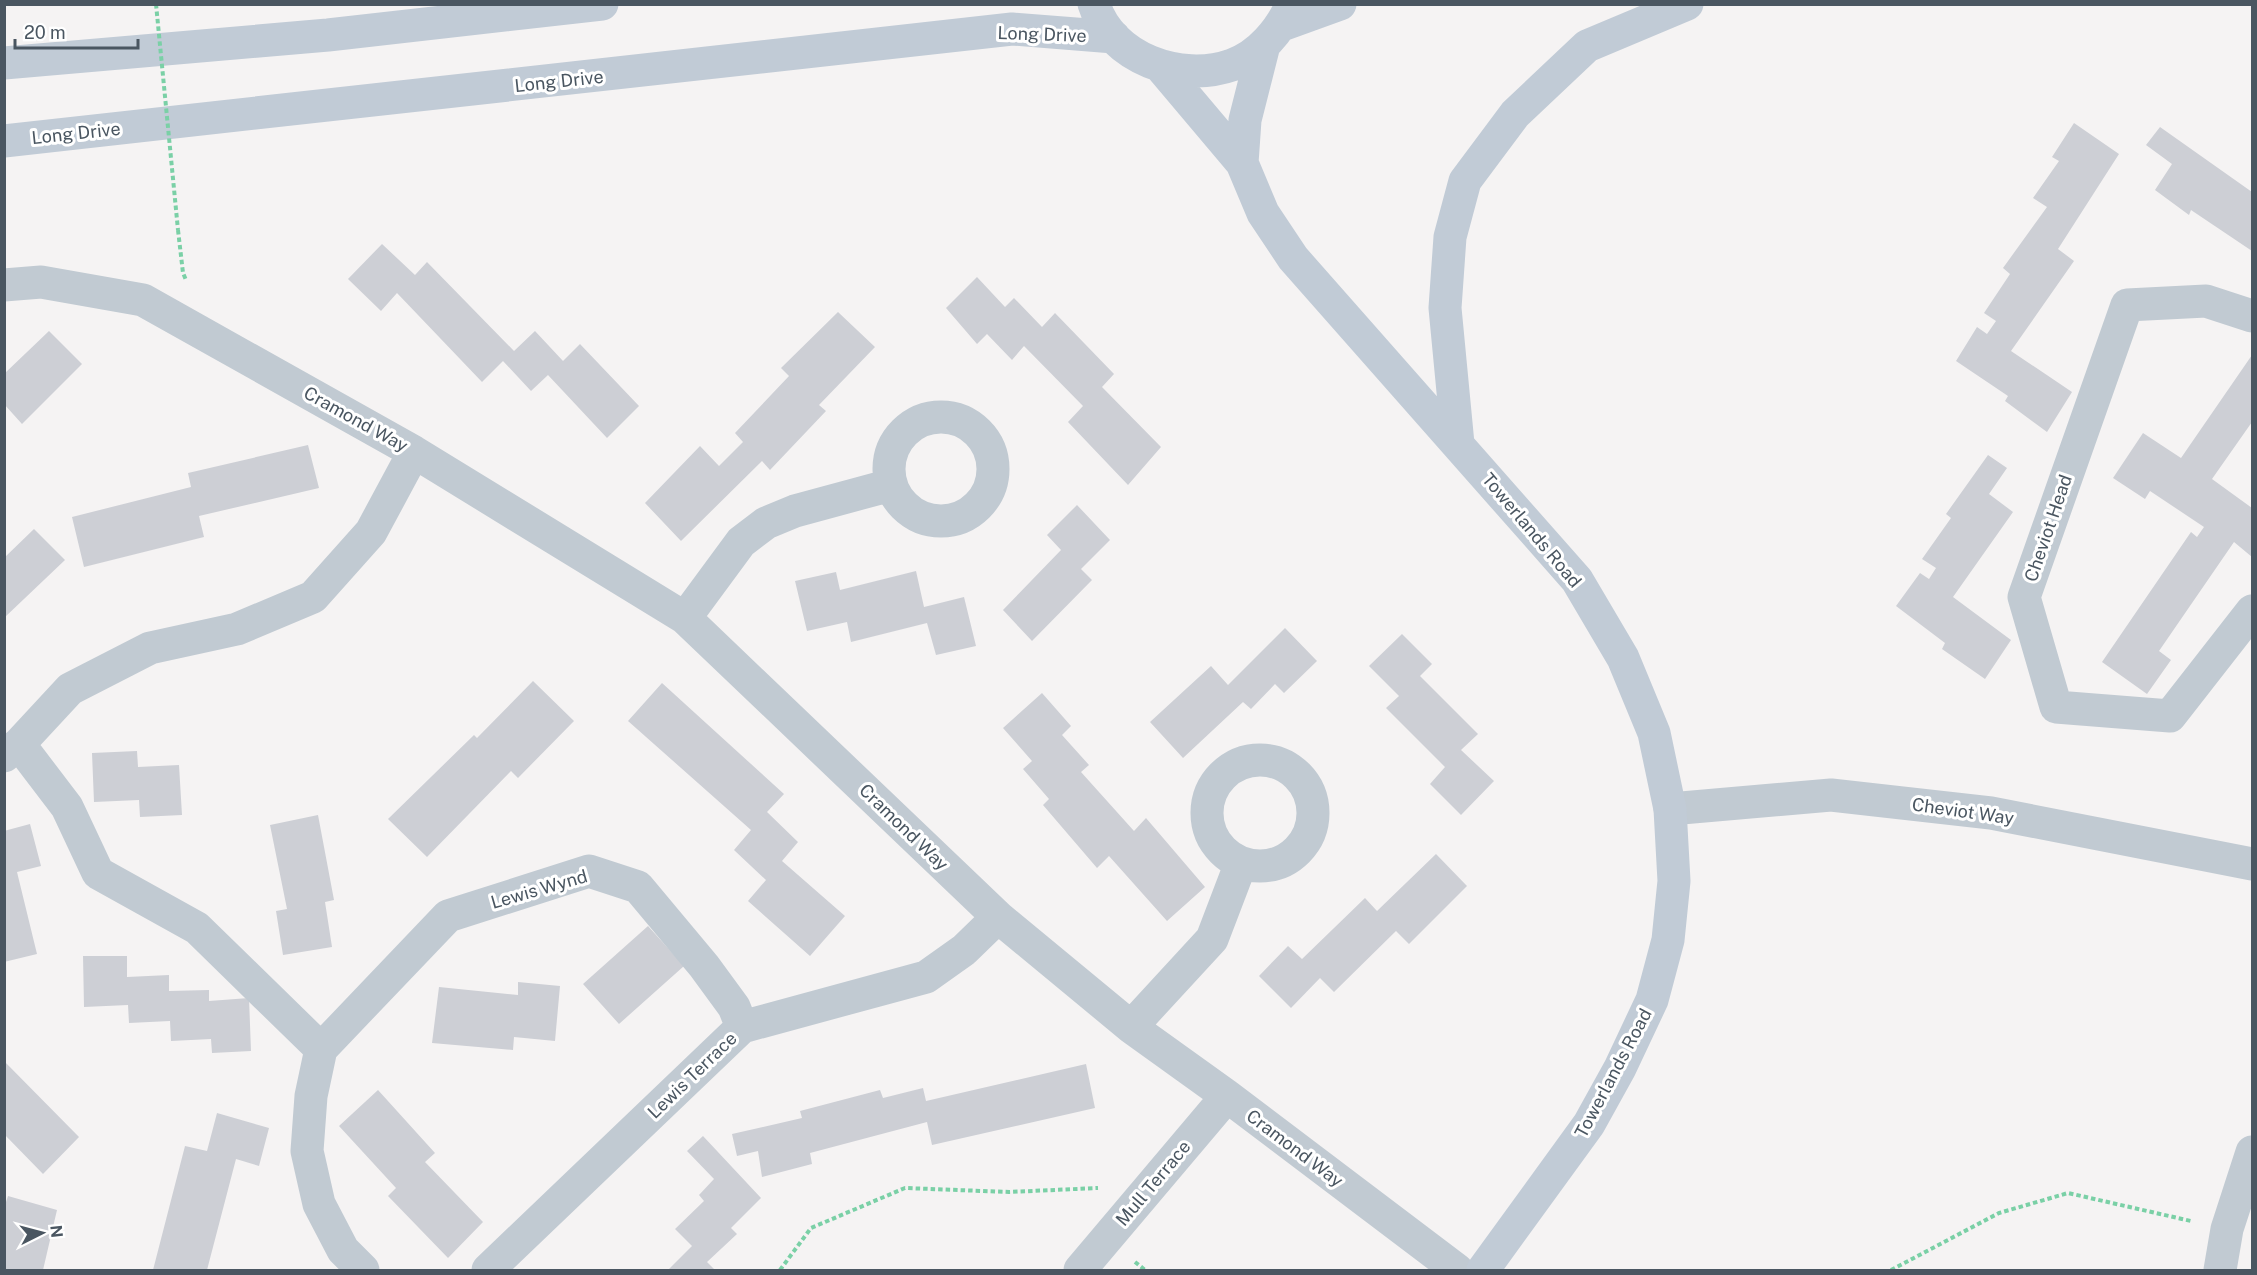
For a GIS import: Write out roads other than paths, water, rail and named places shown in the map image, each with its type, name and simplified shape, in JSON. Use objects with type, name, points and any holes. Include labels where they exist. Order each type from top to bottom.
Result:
[{"type":"main road","points":[[4,63],[328,35],[602,4]]},
{"type":"main road","points":[[1094,4],[1096,12],[1114,37],[1136,55],[1161,67],[1197,72],[1233,64],[1279,25],[1340,4]]},
{"type":"main road","points":[[1458,444],[1445,308],[1450,237],[1465,181],[1515,114],[1587,46],[1687,4]]},
{"type":"main road","name":"Towerlands Road","points":[[1242,163],[1245,120],[1279,25]]},
{"type":"main road","name":"Long Drive","points":[[4,141],[1012,29],[1114,37]]},
{"type":"main road","name":"Towerlands Road","points":[[1161,67],[1242,163],[1263,213],[1293,258],[1577,580],[1623,658],[1654,734],[1670,809],[1673,893],[1668,940],[1652,1000],[1620,1068],[1589,1124],[1483,1270]]},
{"type":"street","name":"Cramond Way","points":[[4,285],[41,282],[143,300],[414,452],[685,618],[998,916],[1131,1027],[1227,1096],[1457,1270]]},
{"type":"street","name":"Cheviot Head","points":[[2253,316],[2206,301],[2127,305],[2024,597],[2056,707],[2170,716],[2253,611]]},
{"type":"street","points":[[363,1270],[343,1250],[319,1204],[307,1150],[311,1096],[321,1049],[197,928],[98,873],[67,807],[12,750],[70,689],[150,648],[237,629],[313,597],[371,532],[414,452]]},
{"type":"street","points":[[685,618],[741,542],[766,523],[795,511],[891,484]]},
{"type":"street","name":"Cheviot Way","points":[[1670,809],[1831,795],[1991,813],[2253,864]]},
{"type":"street","points":[[1131,1027],[1212,939],[1240,863]]},
{"type":"street","name":"Lewis Wynd","points":[[321,1049],[448,916],[589,871],[638,887],[734,1007],[742,1027]]},
{"type":"street","name":"Lewis Terrace","points":[[488,1270],[742,1027],[926,977],[964,950],[998,916]]},
{"type":"street","name":"Mull Terrace","points":[[1080,1270],[1227,1096]]},
{"type":"street","points":[[2220,1270],[2227,1229],[2253,1152]]}]
